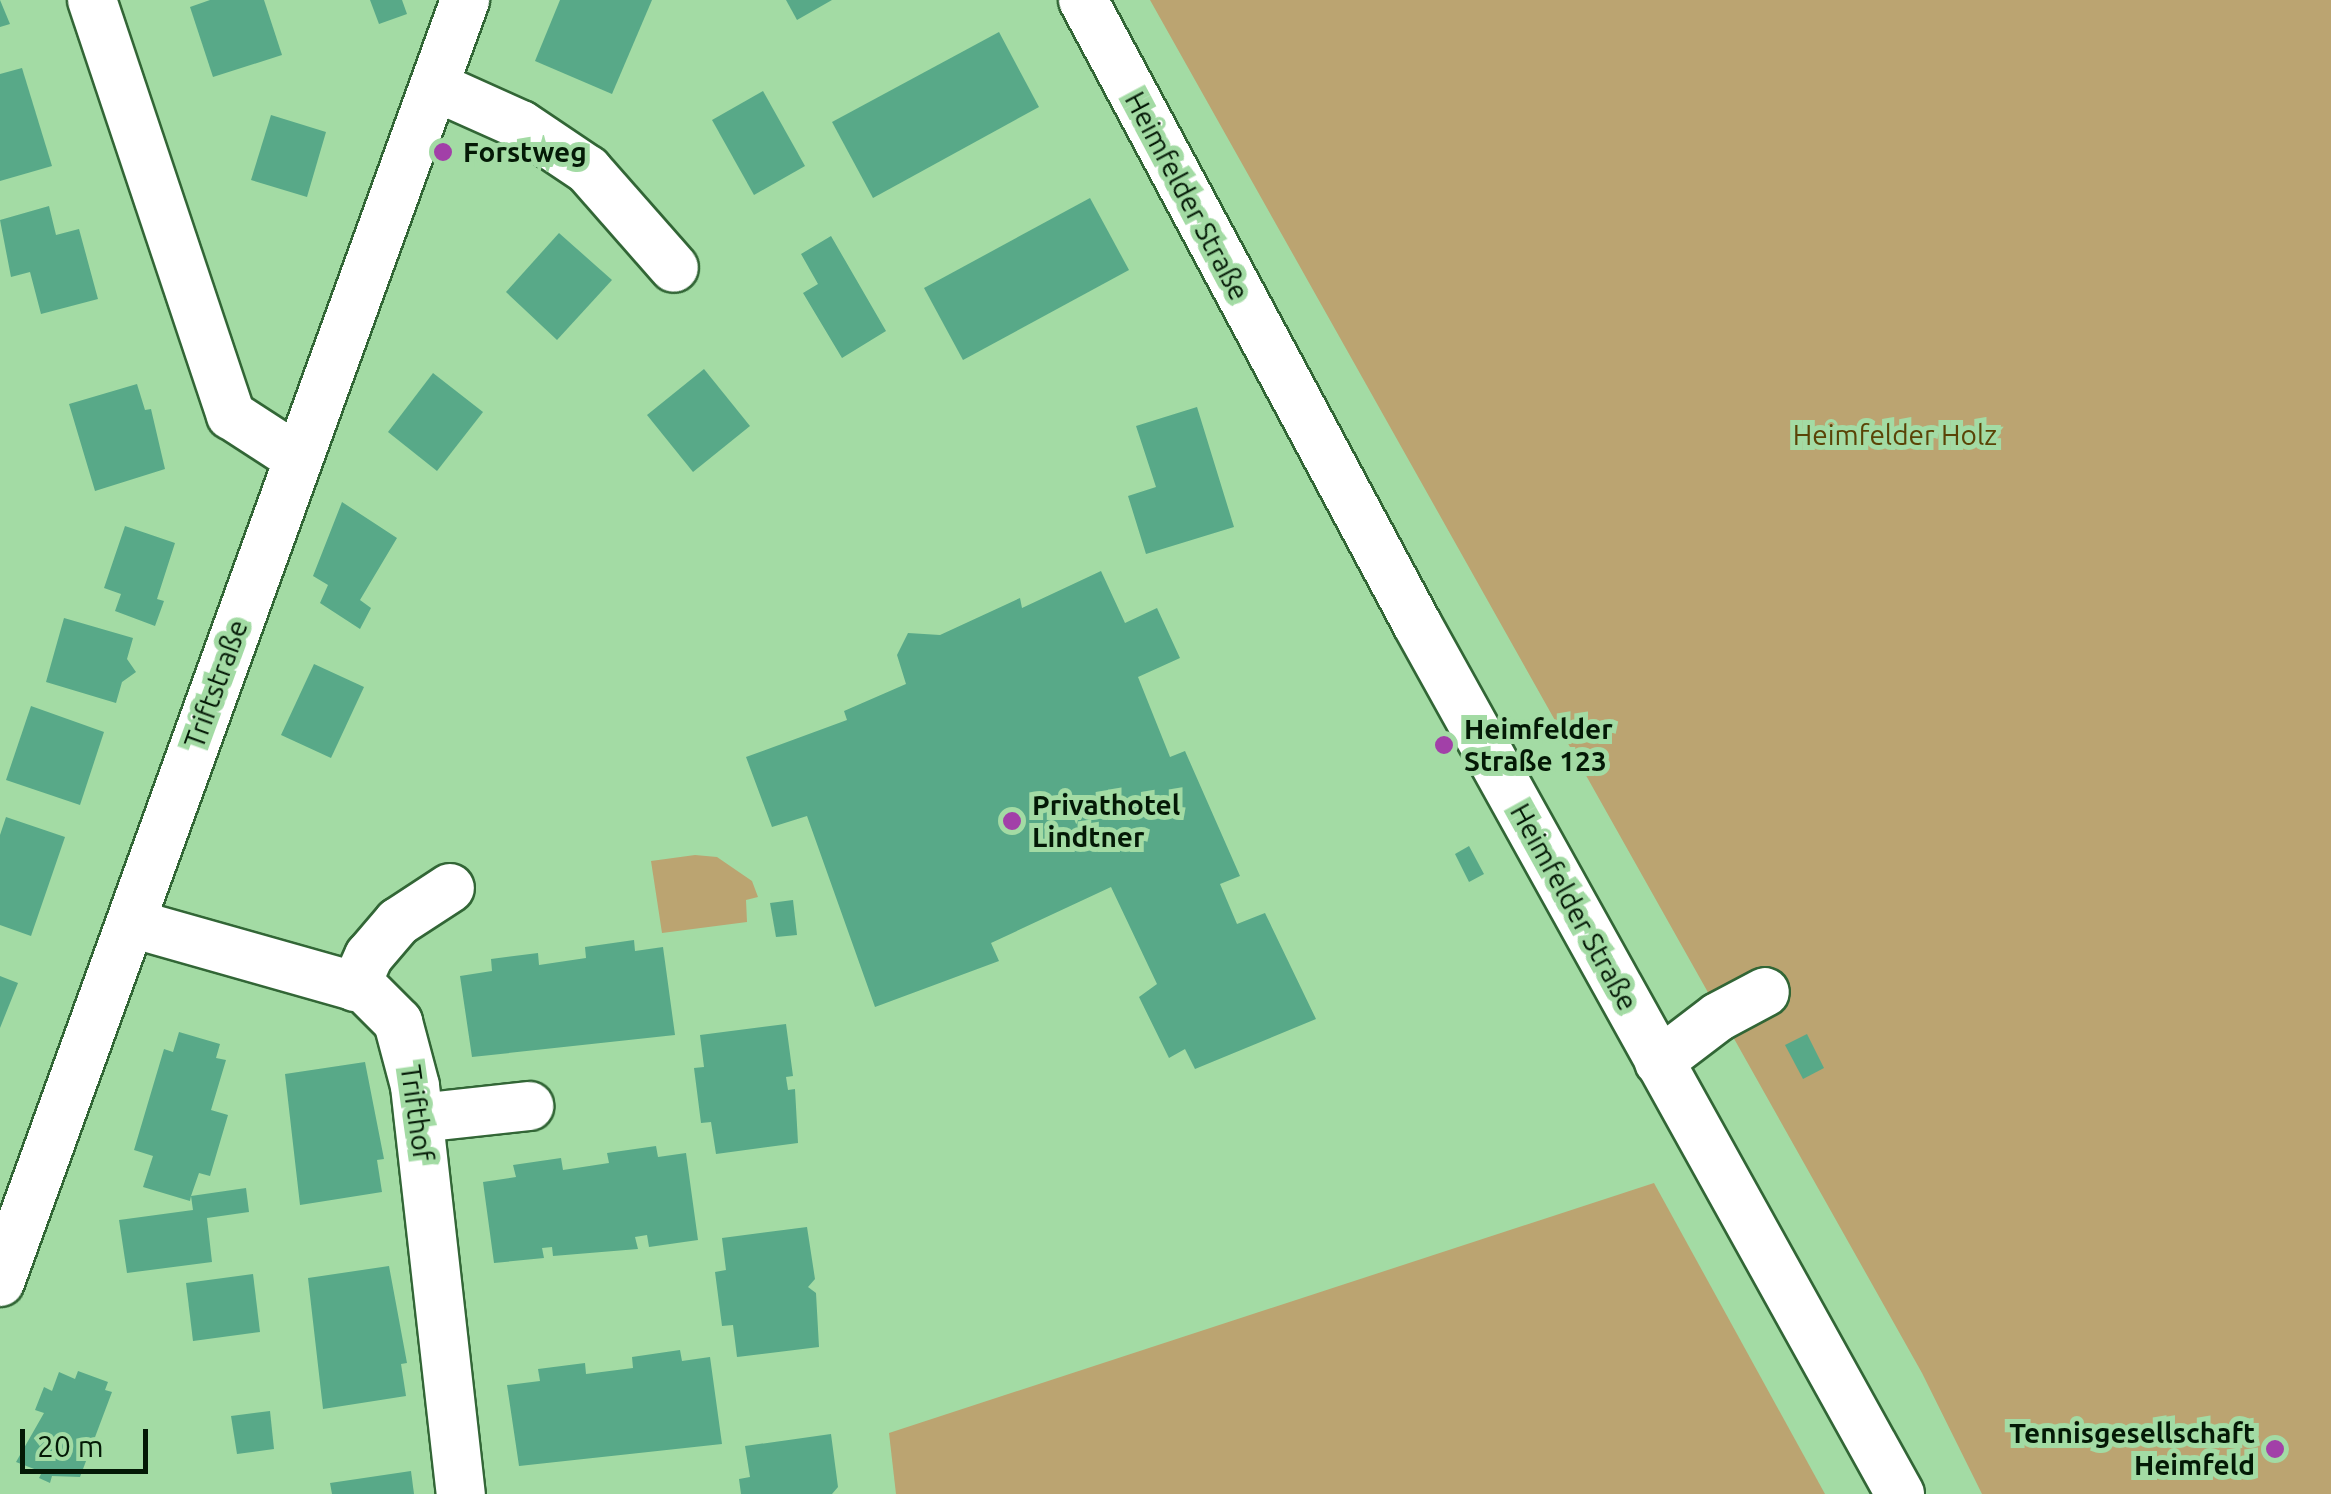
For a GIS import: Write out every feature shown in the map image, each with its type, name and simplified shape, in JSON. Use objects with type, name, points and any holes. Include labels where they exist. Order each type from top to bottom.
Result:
[{"type":"street","points":[[92,0],[231,415],[296,457]]},
{"type":"street","name":"Triftstraße","points":[[0,1282],[296,457],[465,0]]},
{"type":"street","name":"Heimfelder Straße","points":[[1083,0],[1659,1062],[1900,1494]]},
{"type":"street","points":[[434,86],[520,125],[588,170],[674,268]]},
{"type":"street","points":[[355,987],[398,922],[450,888]]},
{"type":"street","name":"Trifthof","points":[[130,923],[355,987],[380,998],[398,1022],[420,1118],[461,1494]]},
{"type":"street","points":[[1659,1062],[1694,1042],[1718,1016],[1765,992]]},
{"type":"street","points":[[420,1118],[529,1106]]},
{"type":"green space","name":"Heimfelder Holz","points":[[1150,0],[2331,0],[2331,1494],[1982,1494],[1922,1373]]},
{"type":"green space","points":[[695,855],[717,857],[752,881],[758,897],[746,900],[747,922],[662,933],[651,861]]},
{"type":"green space","points":[[1654,1183],[1825,1494],[896,1494],[889,1433]]},
{"type":"building","points":[[0,0],[10,24],[0,27]]},
{"type":"building","points":[[210,0],[264,0],[282,55],[213,77],[190,7]]},
{"type":"building","points":[[370,0],[402,0],[407,14],[379,24]]},
{"type":"building","points":[[560,0],[652,0],[612,94],[535,61]]},
{"type":"building","points":[[786,0],[832,0],[797,20]]},
{"type":"building","points":[[999,32],[1039,107],[873,198],[832,122]]},
{"type":"building","points":[[22,68],[52,166],[0,181],[0,74]]},
{"type":"building","points":[[763,91],[805,166],[754,195],[712,120]]},
{"type":"building","points":[[271,115],[326,132],[307,197],[251,180]]},
{"type":"building","points":[[1090,198],[1129,270],[963,360],[924,288]]},
{"type":"building","points":[[49,206],[56,235],[79,229],[98,299],[41,314],[30,272],[11,277],[0,220]]},
{"type":"building","points":[[559,233],[612,280],[557,340],[506,292]]},
{"type":"building","points":[[831,236],[886,331],[842,358],[803,293],[818,284],[801,254]]},
{"type":"building","points":[[704,369],[750,426],[693,472],[647,415]]},
{"type":"building","points":[[433,373],[483,412],[437,471],[388,432]]},
{"type":"building","points":[[137,384],[145,410],[151,409],[165,469],[95,491],[69,404]]},
{"type":"building","points":[[1197,407],[1234,527],[1146,554],[1128,496],[1156,487],[1136,426]]},
{"type":"building","points":[[342,502],[397,538],[360,600],[371,608],[360,629],[320,603],[328,585],[313,576]]},
{"type":"building","points":[[125,526],[175,543],[157,599],[164,601],[155,626],[115,611],[121,594],[104,588]]},
{"type":"building","name":"Privathotel Lindtner","points":[[1101,571],[1125,623],[1157,608],[1180,658],[1138,677],[1170,757],[1185,751],[1240,876],[1220,884],[1237,924],[1265,913],[1316,1019],[1195,1069],[1185,1049],[1169,1058],[1139,997],[1157,984],[1111,887],[991,943],[999,961],[875,1007],[807,816],[772,827],[746,757],[847,720],[844,711],[906,684],[897,655],[908,633],[940,635],[1020,598],[1022,608]]},
{"type":"building","points":[[64,618],[133,638],[127,659],[136,672],[122,682],[116,703],[46,682]]},
{"type":"building","points":[[314,664],[364,687],[331,758],[281,735]]},
{"type":"building","points":[[31,706],[104,732],[80,805],[6,780]]},
{"type":"building","points":[[6,817],[65,837],[31,936],[0,925],[0,835]]},
{"type":"building","points":[[1469,846],[1484,874],[1469,882],[1455,854]]},
{"type":"building","points":[[793,900],[797,935],[776,937],[770,903]]},
{"type":"building","points":[[634,940],[635,951],[663,947],[675,1035],[472,1057],[460,976],[492,971],[491,959],[538,953],[539,965],[586,958],[585,947]]},
{"type":"building","points":[[0,976],[18,983],[0,1028]]},
{"type":"building","points":[[786,1024],[793,1076],[786,1077],[788,1090],[795,1089],[798,1143],[716,1154],[711,1122],[701,1123],[694,1068],[704,1067],[700,1035]]},
{"type":"building","points":[[179,1032],[220,1044],[216,1058],[226,1060],[211,1110],[228,1115],[210,1176],[199,1173],[190,1201],[143,1187],[153,1156],[134,1150],[164,1049],[173,1052]]},
{"type":"building","points":[[1807,1034],[1824,1068],[1803,1079],[1785,1045]]},
{"type":"building","points":[[365,1062],[384,1159],[377,1160],[382,1192],[300,1205],[285,1074]]},
{"type":"building","points":[[656,1146],[658,1157],[686,1153],[698,1240],[649,1247],[647,1235],[635,1237],[638,1249],[553,1256],[552,1247],[542,1248],[544,1258],[494,1263],[483,1182],[516,1177],[513,1165],[561,1158],[563,1170],[609,1163],[607,1153]]},
{"type":"building","points":[[246,1188],[249,1212],[207,1218],[212,1262],[127,1273],[119,1220],[193,1210],[191,1196]]},
{"type":"building","points":[[807,1227],[815,1279],[808,1287],[816,1293],[819,1347],[737,1357],[733,1325],[722,1326],[715,1272],[726,1270],[722,1238]]},
{"type":"building","points":[[389,1266],[407,1363],[401,1364],[406,1396],[323,1409],[308,1278]]},
{"type":"building","points":[[253,1274],[260,1332],[193,1341],[186,1283]]},
{"type":"building","points":[[680,1350],[682,1361],[710,1357],[722,1444],[519,1466],[507,1385],[540,1381],[538,1369],[585,1363],[586,1374],[633,1368],[632,1357]]},
{"type":"building","points":[[78,1371],[108,1382],[105,1390],[112,1392],[80,1477],[52,1476],[50,1483],[39,1478],[42,1472],[16,1462],[44,1413],[35,1410],[44,1387],[52,1391],[59,1372],[75,1379]]},
{"type":"building","points":[[270,1411],[274,1449],[237,1454],[231,1416]]},
{"type":"building","points":[[831,1434],[838,1487],[832,1494],[741,1494],[739,1479],[750,1477],[745,1446]]},
{"type":"building","points":[[411,1471],[414,1494],[332,1494],[330,1483]]},
{"type":"place","name":"Forstweg","points":[[443,152]]},
{"type":"place","name":"Heimfelder Straße 123","points":[[1444,745]]},
{"type":"place","name":"Privathotel Lindtner","points":[[1012,821]]},
{"type":"place","name":"Tennisgesellschaft Heimfeld","points":[[2275,1449]]}]
